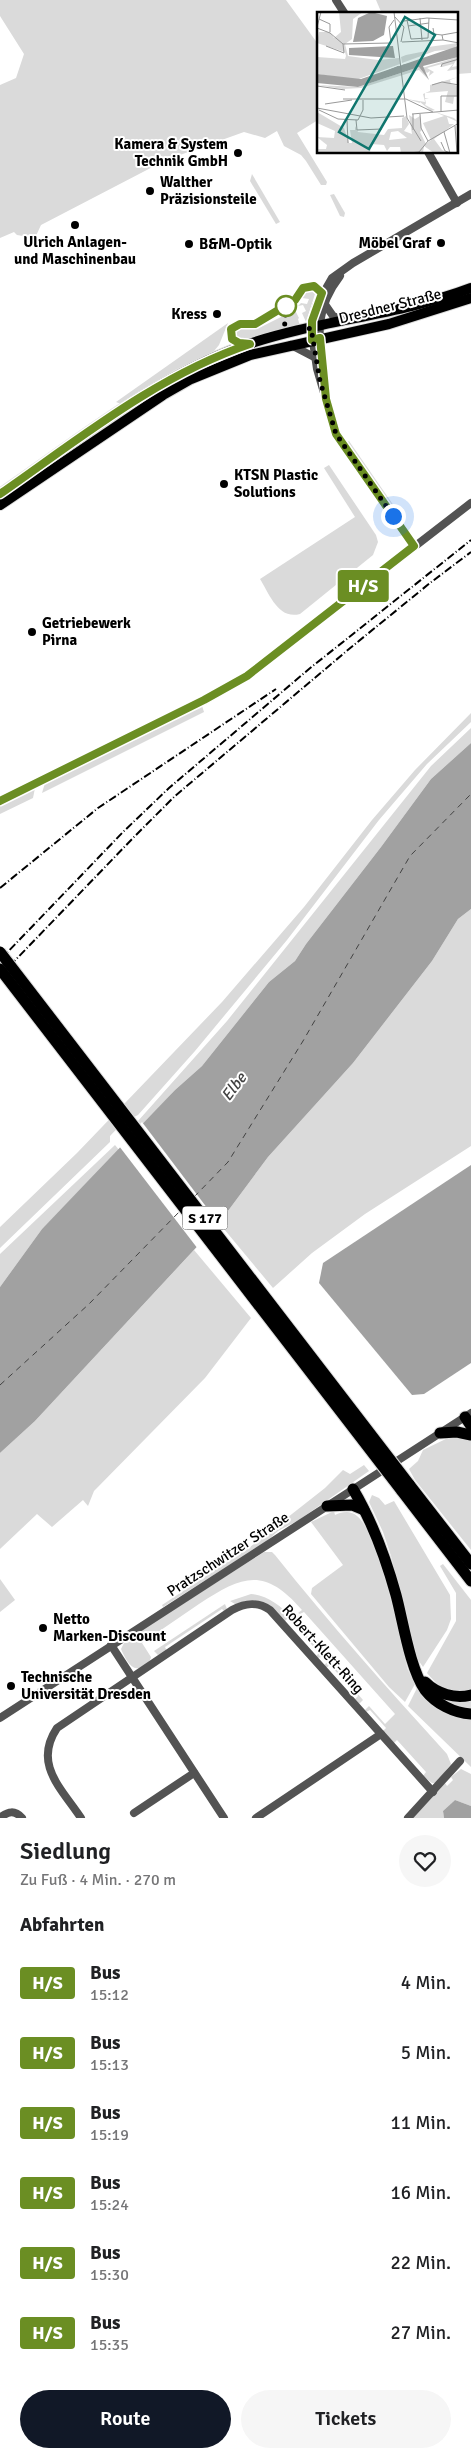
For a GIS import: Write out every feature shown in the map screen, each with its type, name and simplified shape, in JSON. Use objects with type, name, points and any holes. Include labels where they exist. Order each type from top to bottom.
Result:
[{"type":"highway","name":"S 177","points":[[0,952],[405,1487],[471,1581]]},
{"type":"highway","name":"S 177","points":[[0,970],[405,1487],[471,1564]]},
{"type":"highway","points":[[440,1434],[456,1432],[471,1435]]},
{"type":"highway","points":[[354,1488],[390,1575],[416,1668],[425,1686],[446,1707],[471,1714]]},
{"type":"highway","points":[[327,1506],[352,1505],[364,1510]]},
{"type":"highway","points":[[425,1686],[446,1694],[471,1695]]},
{"type":"main road","name":"Dresdner Straße","points":[[0,494],[154,389],[189,369],[241,347],[314,327],[415,306],[471,288]]},
{"type":"main road","name":"Dresdner Straße","points":[[0,505],[163,395],[191,379],[230,361],[289,344],[389,324],[471,298]]},
{"type":"street","points":[[336,0],[343,12]]},
{"type":"street","points":[[429,154],[457,203]]},
{"type":"street","points":[[326,399],[314,327],[322,293],[332,278],[352,263],[471,194]]},
{"type":"street","points":[[314,327],[324,303],[336,282],[352,263]]},
{"type":"street","points":[[324,303],[333,316],[345,320]]},
{"type":"street","points":[[316,339],[314,357],[336,434],[414,546]]},
{"type":"street","points":[[289,344],[314,357]]},
{"type":"street","points":[[0,801],[204,700],[247,676],[471,503]]},
{"type":"street","name":"Pratzschwitzer Straße","points":[[0,1718],[354,1488],[440,1434],[469,1419]]},
{"type":"street","name":"Robert-Klett-Ring","points":[[81,1818],[49,1768],[46,1755],[49,1740],[61,1724],[237,1607],[250,1603],[259,1604],[275,1615],[433,1792]]},
{"type":"street","points":[[111,1645],[224,1818]]},
{"type":"street","points":[[256,1818],[381,1734]]},
{"type":"street","points":[[408,1818],[460,1761]]},
{"type":"street","points":[[134,1813],[194,1773]]},
{"type":"street","points":[[0,1818],[11,1812],[22,1818]]},
{"type":"shaded area","points":[[0,0],[286,0],[317,43],[317,121],[297,133],[327,182],[326,185],[321,185],[301,155],[284,146],[277,131],[265,138],[244,132],[166,160],[41,225],[35,238],[17,235],[14,232],[0,238],[0,85],[16,78],[24,54],[0,16]]},
{"type":"shaded area","points":[[376,0],[471,0],[471,73],[458,74],[458,12],[381,12]]},
{"type":"shaded area","points":[[252,174],[280,222],[276,224],[250,181]]},
{"type":"shaded area","points":[[334,194],[345,213],[344,217],[340,216],[330,195]]},
{"type":"shaded area","points":[[307,290],[313,290],[315,294],[306,322],[302,313],[306,311],[303,305],[298,306],[301,303],[307,304],[309,299],[302,298]]},
{"type":"shaded area","points":[[294,308],[299,318],[300,326],[241,340],[235,335],[236,328],[257,329],[291,312],[290,310]]},
{"type":"shaded area","points":[[228,323],[219,345],[214,351],[173,371],[121,404],[116,402]]},
{"type":"shaded area","points":[[349,441],[396,509],[393,510],[346,443]]},
{"type":"shaded area","points":[[329,465],[376,535],[378,542],[373,555],[300,614],[292,615],[286,613],[275,604],[260,579],[355,517],[324,468]]},
{"type":"shaded area","points":[[202,706],[204,712],[42,793],[45,783]]},
{"type":"shaded area","points":[[471,713],[471,722],[427,764],[379,820],[287,940],[195,1051],[138,1115],[134,1117],[130,1115],[110,1136],[110,1142],[0,1248],[0,1227],[77,1153],[222,1002],[304,907],[372,820],[415,770]]},
{"type":"shaded area","points":[[471,728],[471,743],[431,779],[295,961],[269,982],[202,1066],[175,1090],[142,1126],[138,1121],[227,1021],[431,766]]},
{"type":"shaded area","points":[[35,788],[33,798],[0,814],[0,806]]},
{"type":"shaded area","points":[[471,909],[471,1146],[365,1214],[312,1253],[273,1288],[219,1223],[268,1157],[353,1063],[432,961],[458,919]]},
{"type":"shaded area","points":[[115,1145],[119,1150],[42,1229],[0,1287],[0,1254]]},
{"type":"shaded area","points":[[194,1250],[251,1318],[205,1378],[94,1491],[88,1506],[83,1500],[52,1527],[37,1514],[0,1549],[0,1453],[35,1421]]},
{"type":"shaded area","points":[[452,1436],[471,1439],[471,1550],[415,1480],[409,1469],[418,1461],[423,1450]]},
{"type":"shaded area","points":[[364,1465],[369,1471],[299,1520],[278,1531],[266,1542],[163,1607],[162,1605],[250,1547],[325,1488],[343,1470],[350,1474]]},
{"type":"shaded area","points":[[372,1495],[379,1498],[385,1505],[394,1501],[450,1595],[451,1619],[447,1630],[423,1667],[416,1657],[391,1556],[383,1532],[369,1502]]},
{"type":"shaded area","points":[[334,1511],[335,1515],[346,1512],[357,1516],[365,1526],[381,1564],[408,1670],[415,1684],[405,1702],[389,1687],[311,1594],[312,1588],[343,1565],[311,1522]]},
{"type":"shaded area","points":[[264,1552],[272,1552],[275,1555],[359,1656],[447,1754],[451,1764],[436,1783],[432,1783],[423,1776],[426,1772],[397,1740],[394,1743],[383,1731],[386,1728],[370,1710],[366,1712],[365,1710],[369,1706],[385,1724],[395,1714],[304,1612],[298,1613],[302,1610],[288,1596],[264,1581],[240,1582],[214,1594],[142,1643],[151,1657],[147,1663],[139,1668],[132,1667],[129,1664],[121,1649],[125,1641]]},
{"type":"shaded area","points":[[443,1564],[471,1600],[471,1692],[451,1692],[440,1686],[427,1673],[456,1621],[456,1593],[440,1566]]},
{"type":"shaded area","points":[[0,1579],[15,1600],[0,1612]]},
{"type":"shaded area","points":[[251,1594],[273,1601],[292,1618],[324,1656],[318,1658],[316,1656],[319,1653],[288,1618],[285,1621],[268,1605],[257,1601],[235,1604],[230,1601]]},
{"type":"shaded area","points":[[225,1604],[227,1609],[225,1612],[222,1609],[165,1647],[167,1651],[158,1655],[154,1651]]},
{"type":"shaded area","points":[[329,1661],[363,1700],[359,1704],[355,1699],[358,1696],[330,1665],[326,1668],[324,1665]]},
{"type":"shaded area","points":[[417,1688],[420,1693],[471,1717],[471,1767],[408,1706]]},
{"type":"shaded area","points":[[431,1690],[471,1698],[471,1711],[452,1706]]},
{"type":"shaded area","points":[[461,1769],[471,1774],[471,1806],[455,1800],[443,1811],[444,1818],[413,1818],[445,1783],[447,1786],[453,1780],[451,1777]]},
{"type":"water","name":"Elbe","points":[[471,743],[471,909],[458,919],[432,961],[353,1063],[268,1157],[219,1223],[35,1421],[0,1453],[0,1287],[42,1229],[175,1090],[202,1066],[269,982],[295,961],[431,779]]},
{"type":"water","points":[[471,1165],[471,1363],[424,1394],[412,1395],[319,1283],[323,1263]]},
{"type":"water","points":[[455,1800],[471,1806],[471,1818],[444,1818],[443,1811]]},
{"type":"pier","points":[[142,1122],[220,1225],[198,1249],[119,1146]]},
{"type":"ferry route","points":[[194,1197],[228,1162],[303,1041],[410,856],[471,794]]},
{"type":"ferry route","points":[[0,1385],[89,1304],[181,1210]]},
{"type":"railway","points":[[0,960],[123,832],[169,788],[309,669],[471,540]]},
{"type":"railway","points":[[0,976],[175,796],[349,649],[471,552]]},
{"type":"railway","points":[[0,888],[98,808],[276,689]]},
{"type":"bus line","name":"H/S","points":[[0,494],[154,389],[212,358],[250,344],[239,343],[232,339],[231,329],[235,325],[255,324],[295,300],[303,288],[314,286],[322,293],[312,318],[312,340],[320,338],[326,399],[336,434],[414,546],[247,676],[204,700],[0,801]]},
{"type":"place","name":"Kamera & System Technik GmbH","points":[[238,153]]},
{"type":"place","name":"Walther Präzisionsteile","points":[[150,191]]},
{"type":"place","name":"Ulrich Anlagen- und Maschinenbau","points":[[75,225]]},
{"type":"place","name":"Möbel Graf","points":[[441,243]]},
{"type":"place","name":"B&M-Optik","points":[[189,244]]},
{"type":"place","name":"Kress","points":[[217,314]]},
{"type":"place","name":"KTSN Plastic Solutions","points":[[224,484]]},
{"type":"place","name":"Getriebewerk Pirna","points":[[32,632]]},
{"type":"place","name":"Netto Marken-Discount","points":[[43,1628]]},
{"type":"place","name":"Technische Universität Dresden","points":[[11,1686]]},
{"type":"route","points":[[286,306],[284,334],[311,328],[314,357],[336,434],[393,516]]}]
